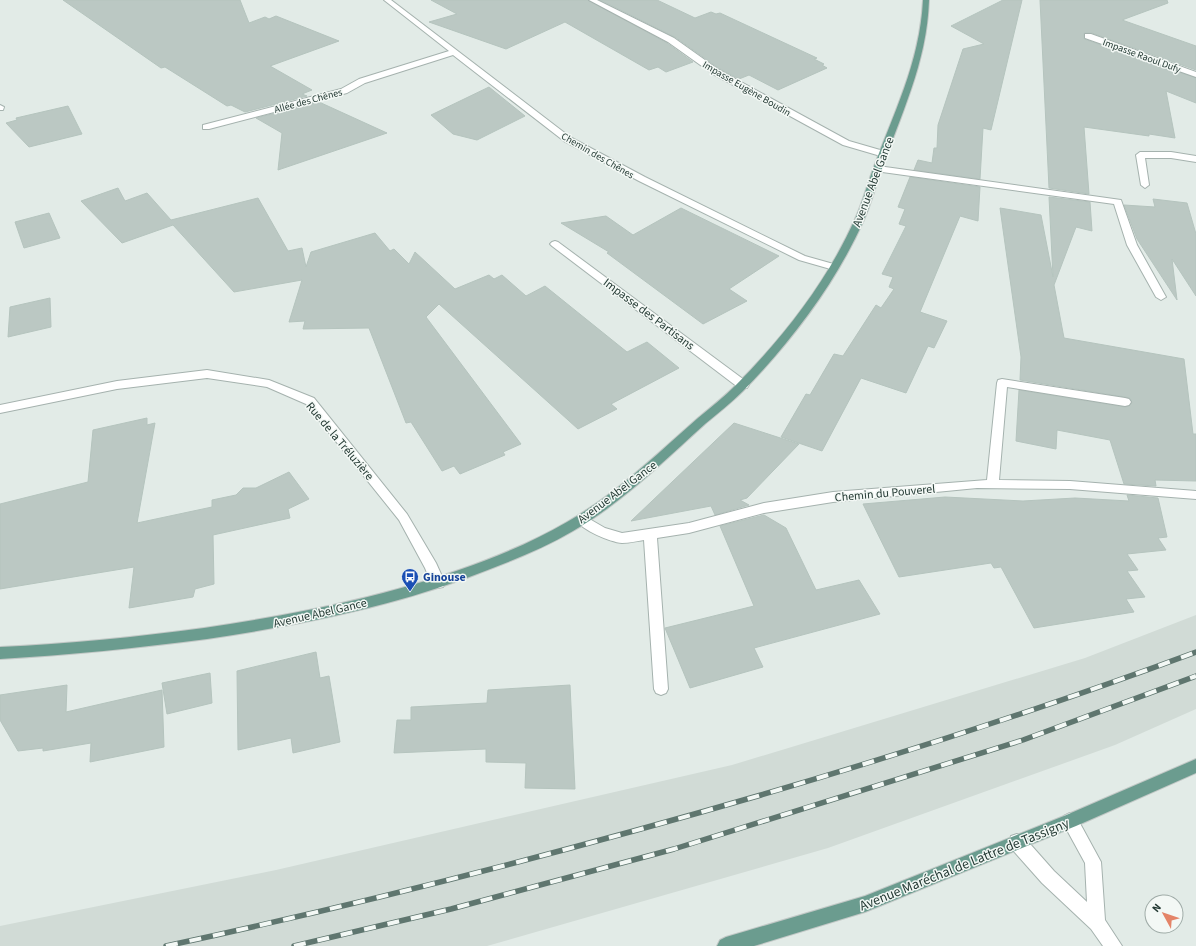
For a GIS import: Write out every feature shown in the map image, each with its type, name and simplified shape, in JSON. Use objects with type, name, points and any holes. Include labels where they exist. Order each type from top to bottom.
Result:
[{"type":"main road","name":"Avenue Abel Gance","points":[[0,653],[129,644],[273,624],[326,613],[438,583],[540,543],[582,520],[613,498],[666,454],[743,385],[795,323],[834,268],[859,221],[920,52],[927,16],[926,0]]},
{"type":"main road","name":"Avenue Maréchal de Lattre de Tassigny","points":[[726,946],[865,904],[1070,821],[1196,766]]},
{"type":"street","name":"Chemin des Chênes","points":[[387,0],[567,139],[642,179],[802,258],[834,268]]},
{"type":"street","name":"Impasse Eugène Boudin","points":[[592,0],[671,40],[716,72],[846,143],[884,154]]},
{"type":"street","name":"Impasse Raoul Dufy","points":[[1088,36],[1196,75]]},
{"type":"street","name":"Allée des Chênes","points":[[206,126],[344,91],[362,81],[454,52]]},
{"type":"street","points":[[1145,185],[1140,155],[1171,155],[1196,159]]},
{"type":"street","points":[[878,169],[1118,202],[1132,245],[1161,297]]},
{"type":"street","name":"Impasse des Partisans","points":[[555,244],[743,385]]},
{"type":"street","name":"Rue de la Tréluzière","points":[[0,409],[117,385],[207,374],[269,384],[310,401],[403,517],[431,567],[438,583]]},
{"type":"street","points":[[993,484],[1002,383],[1125,402]]},
{"type":"street","name":"Chemin du Pouverel","points":[[582,520],[601,532],[622,538],[689,528],[764,508],[833,497],[976,484],[1070,485],[1196,495]]},
{"type":"street","points":[[650,535],[661,690]]},
{"type":"street","points":[[1070,821],[1093,862],[1097,923]]},
{"type":"street","points":[[1017,842],[1048,877],[1097,923],[1113,946]]},
{"type":"shaded area","points":[[1196,615],[1196,709],[1115,745],[828,848],[487,946],[0,946],[0,926],[276,870],[732,765],[1085,658]]},
{"type":"building","points":[[63,0],[240,0],[249,23],[265,17],[269,19],[276,16],[339,41],[270,66],[312,90],[302,94],[307,96],[245,112],[231,105],[227,106],[165,67],[161,68]]},
{"type":"building","points":[[431,0],[588,0],[667,43],[693,62],[666,72],[658,67],[649,70],[565,22],[506,49],[429,22],[457,14]]},
{"type":"building","points":[[600,0],[657,0],[695,18],[711,12],[716,14],[720,13],[817,58],[814,59],[824,64],[822,65],[827,68],[778,90],[749,75],[739,79],[720,69],[675,37]]},
{"type":"building","points":[[1003,0],[1022,0],[991,130],[983,128],[980,179],[914,170],[918,160],[932,163],[934,148],[937,148],[938,125],[963,49],[984,44],[951,26]]},
{"type":"building","points":[[1040,0],[1167,0],[1168,3],[1122,20],[1196,46],[1196,70],[1092,33],[1084,33],[1084,39],[1196,78],[1196,103],[1166,91],[1175,138],[1084,127],[1089,194],[1049,188]]},
{"type":"building","points":[[489,87],[525,116],[477,140],[453,134],[431,115]]},
{"type":"building","points":[[319,102],[387,133],[278,170],[282,133],[256,118]]},
{"type":"building","points":[[68,106],[82,134],[29,147],[6,123],[17,120],[16,118]]},
{"type":"building","points":[[910,177],[980,187],[978,221],[960,216],[920,312],[947,321],[934,348],[928,346],[906,393],[861,378],[822,451],[781,437],[806,394],[810,395],[834,354],[843,356],[876,305],[881,308],[894,289],[889,287],[893,277],[882,274],[906,226],[899,224],[905,209],[898,207]]},
{"type":"building","points":[[118,188],[125,201],[147,193],[171,220],[258,198],[288,251],[302,248],[306,267],[311,252],[375,233],[390,251],[394,249],[409,264],[415,252],[455,289],[489,275],[494,279],[502,275],[526,296],[545,286],[627,352],[647,342],[679,368],[611,404],[617,409],[578,429],[439,304],[426,317],[521,444],[503,452],[505,455],[460,474],[454,466],[442,471],[411,422],[406,423],[369,328],[303,329],[305,321],[289,322],[302,280],[234,292],[173,225],[122,243],[81,201]]},
{"type":"building","points":[[1049,197],[1090,202],[1092,231],[1076,227],[1054,285],[1064,338],[1184,359],[1193,434],[1196,434],[1196,481],[1155,480],[1156,486],[1124,484],[1110,440],[1057,430],[1056,449],[1016,441],[1019,390],[1125,407],[1132,403],[1130,398],[1020,380],[1021,357],[1000,208],[1041,215],[1053,277]]},
{"type":"building","points":[[1153,199],[1187,203],[1196,234],[1196,296],[1172,259],[1177,300],[1137,239],[1124,205],[1155,207]]},
{"type":"building","points":[[681,208],[779,256],[729,289],[747,301],[703,324],[607,253],[609,252],[561,223],[606,216],[633,235]]},
{"type":"building","points":[[49,213],[60,238],[24,248],[15,222]]},
{"type":"building","points":[[50,298],[51,327],[8,337],[10,307]]},
{"type":"building","points":[[147,418],[147,425],[155,423],[137,523],[212,507],[212,500],[236,495],[243,488],[256,488],[289,472],[309,499],[288,509],[290,518],[213,535],[214,584],[195,589],[193,597],[129,608],[134,567],[0,589],[0,504],[88,482],[93,430]]},
{"type":"building","points":[[734,423],[799,444],[747,498],[740,500],[749,505],[715,515],[711,506],[631,521]]},
{"type":"building","points":[[1127,495],[1158,498],[1167,537],[1158,538],[1166,550],[1127,554],[1138,570],[1127,571],[1145,597],[1126,599],[1134,612],[1034,628],[1001,567],[994,568],[991,563],[899,577],[863,504],[945,497],[1023,501],[1075,498],[1129,501]]},
{"type":"building","points":[[764,515],[786,528],[816,590],[859,580],[880,614],[754,648],[763,667],[690,688],[665,628],[754,606],[720,526]]},
{"type":"building","points":[[316,652],[320,678],[329,676],[340,742],[293,753],[291,738],[238,750],[237,671]]},
{"type":"building","points":[[210,673],[212,703],[167,714],[162,683]]},
{"type":"building","points":[[67,685],[66,712],[162,690],[164,747],[90,762],[91,743],[43,751],[43,748],[18,751],[0,720],[0,695]]},
{"type":"building","points":[[570,685],[575,789],[525,788],[526,763],[486,762],[486,749],[394,753],[397,720],[411,720],[411,707],[487,703],[488,690]]},
{"type":"railway","points":[[166,946],[241,930],[465,876],[613,837],[761,795],[980,727],[1088,691],[1196,652]]},
{"type":"railway","points":[[294,946],[451,909],[674,849],[1023,740],[1196,676]]},
{"type":"place","name":"Ginouse","points":[[410,592]]}]
